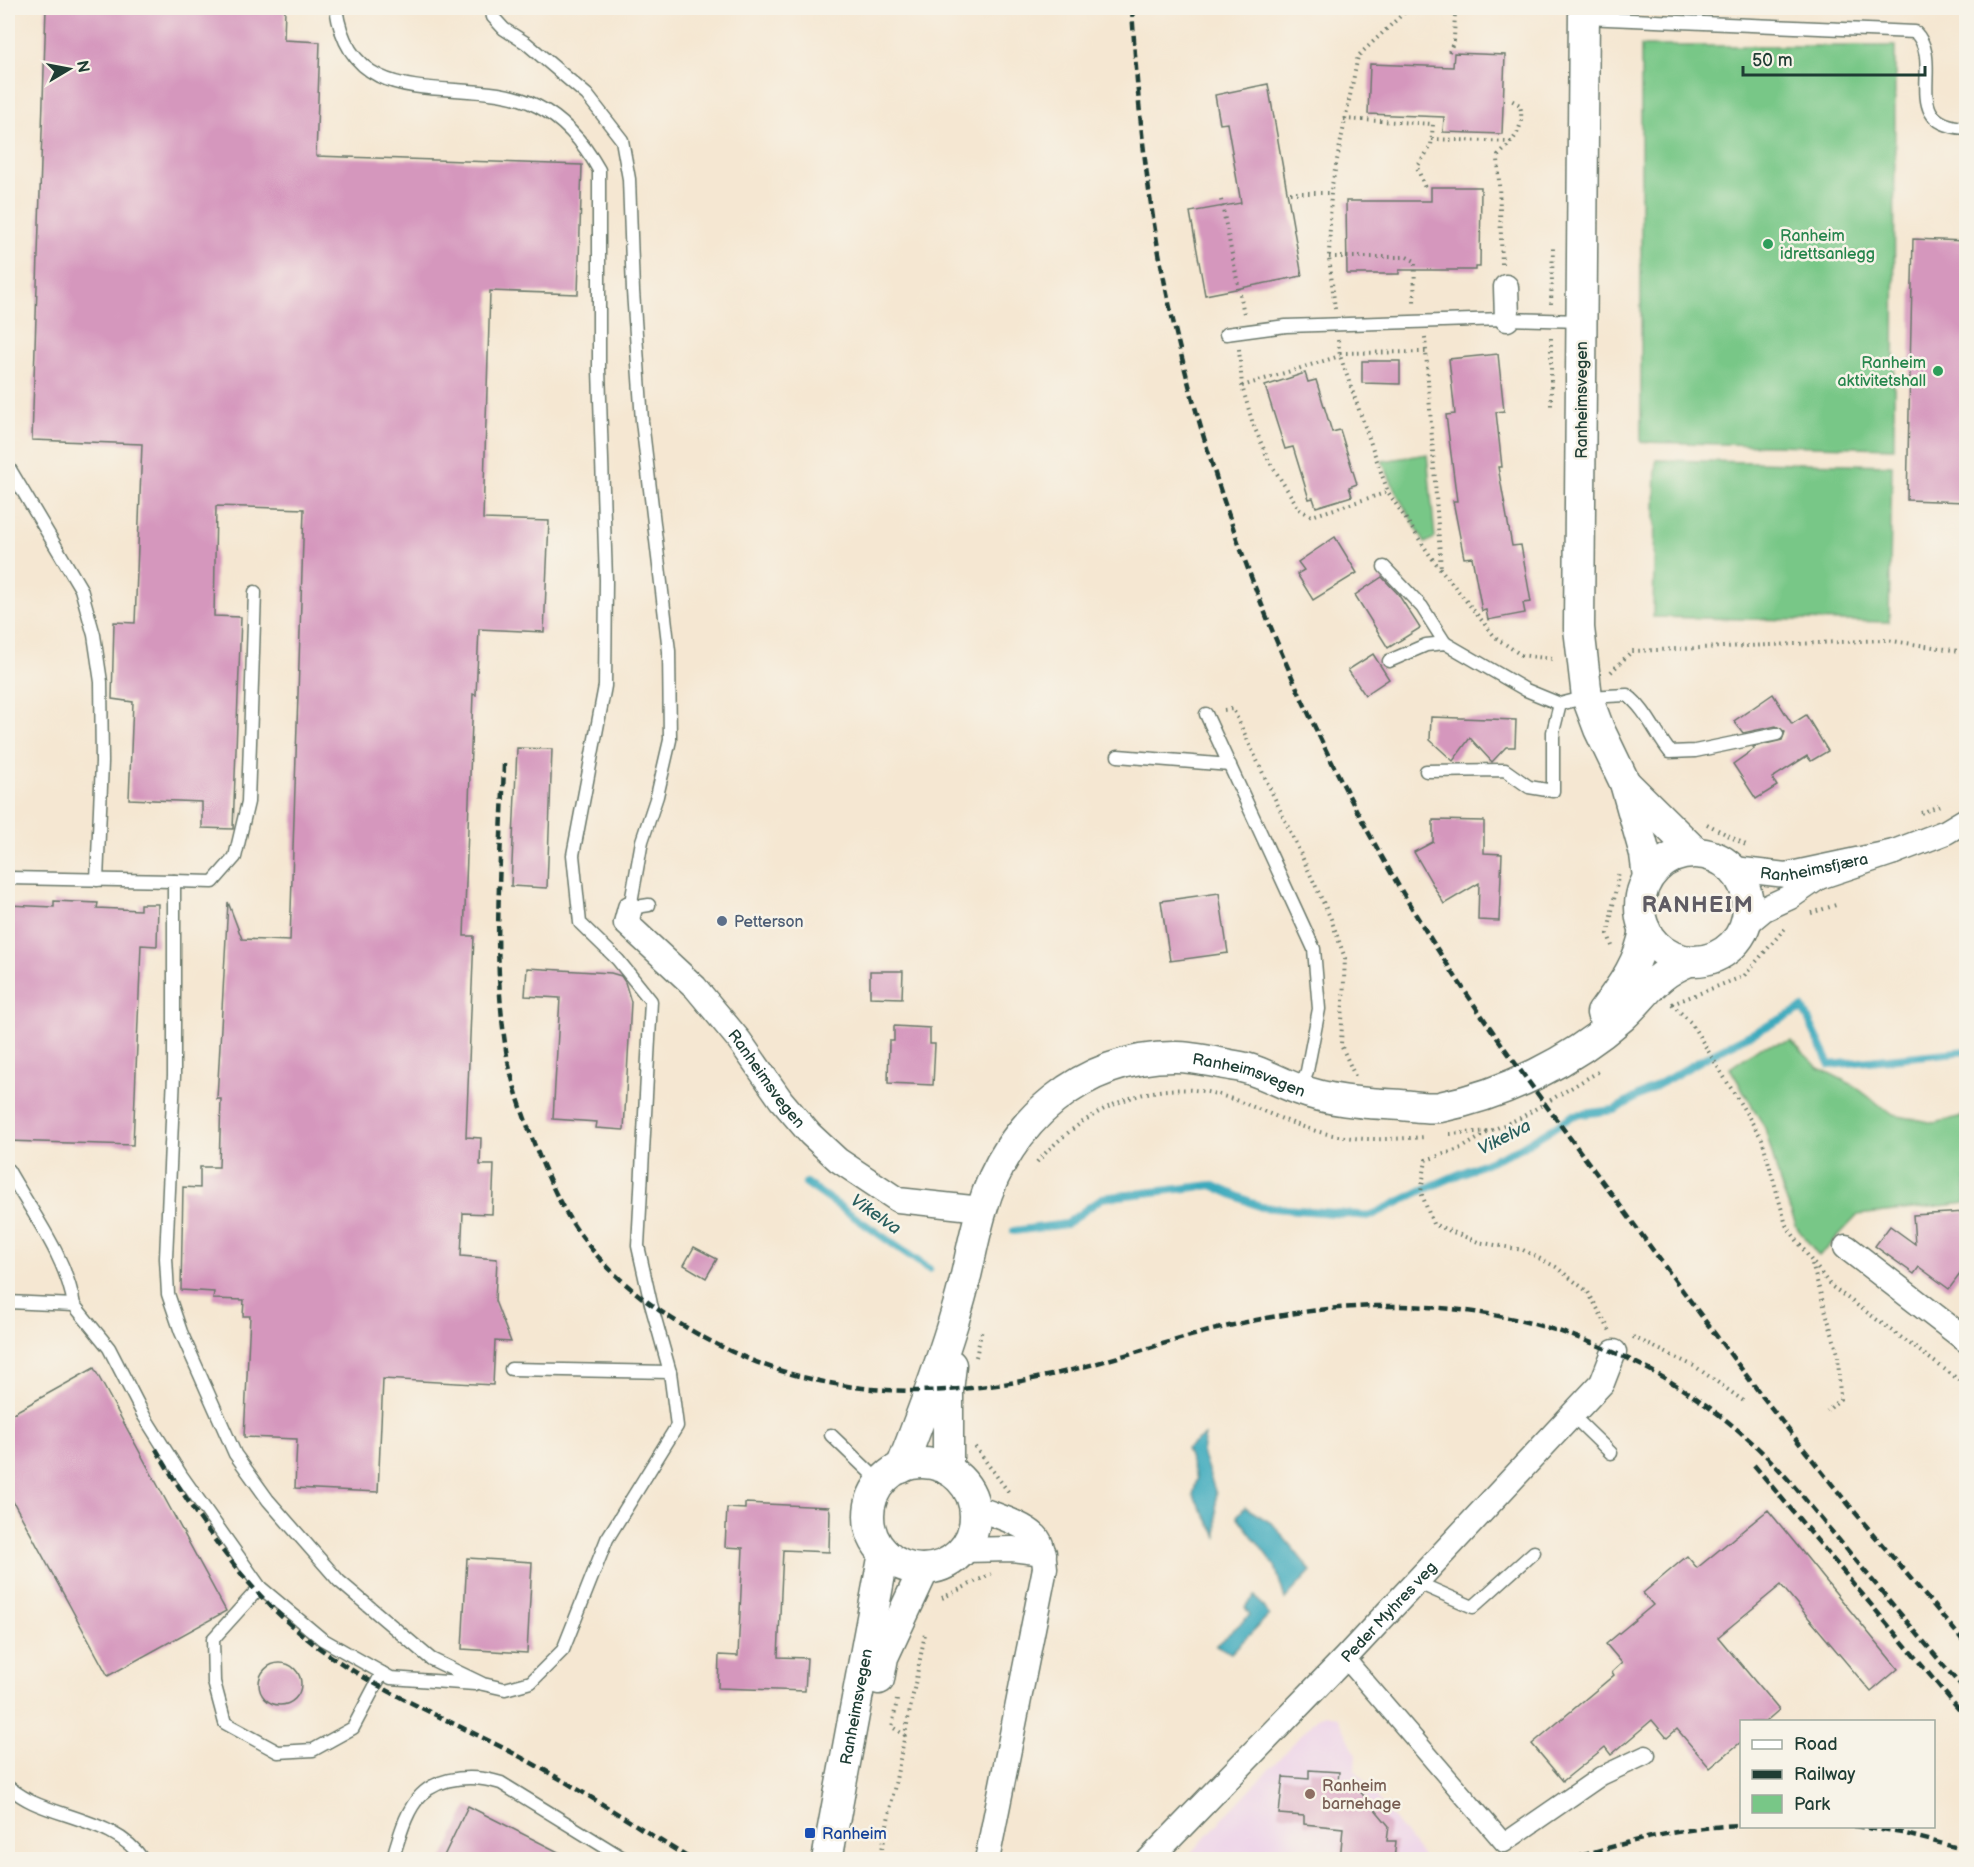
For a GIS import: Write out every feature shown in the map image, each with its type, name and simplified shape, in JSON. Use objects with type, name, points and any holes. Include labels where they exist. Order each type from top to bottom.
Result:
[{"type":"street","name":"Ranheimsvegen","points":[[1584,13],[1579,628],[1589,694],[1599,729],[1626,783],[1645,854],[1648,878]]},
{"type":"street","points":[[1504,281],[1506,319]]},
{"type":"street","name":"Ranheimsvegen","points":[[1626,783],[1695,852]]},
{"type":"street","name":"Ranheimsfjæra","points":[[1746,924],[1764,909],[1790,897],[1819,877],[1946,832],[1966,820]]},
{"type":"street","points":[[1695,852],[1742,858],[1743,881],[1747,895],[1746,924],[1730,948],[1703,961],[1674,958],[1661,950],[1645,929],[1640,903],[1648,878],[1668,859],[1695,852]]},
{"type":"street","name":"Ranheimsfjæra","points":[[1742,858],[1786,874],[1894,852]]},
{"type":"street","name":"Ranheimsvegen","points":[[639,906],[626,923],[695,987],[739,1040],[781,1100],[810,1134],[838,1160],[898,1200],[980,1215]]},
{"type":"street","name":"Ranheimsvegen","points":[[1574,1051],[1631,974],[1642,948],[1645,929]]},
{"type":"street","name":"Ranheimsvegen","points":[[948,1470],[948,1390],[971,1312],[980,1215],[999,1163],[1019,1132],[1070,1086],[1122,1063],[1176,1057],[1230,1065],[1300,1090],[1343,1102],[1437,1107],[1508,1088],[1574,1051],[1622,1017],[1648,987],[1671,968],[1689,961]]},
{"type":"street","points":[[1846,1247],[1966,1340]]},
{"type":"street","name":"Ranheimsvegen","points":[[891,1475],[971,1312]]},
{"type":"street","name":"Peder Myhres veg","points":[[1149,1860],[1345,1658],[1602,1383],[1620,1339]]},
{"type":"street","points":[[925,1463],[948,1470],[966,1486],[975,1507],[974,1530],[963,1550],[946,1563],[924,1569],[903,1565],[884,1553],[872,1531],[870,1506],[891,1475],[925,1463]]},
{"type":"street","points":[[975,1507],[1037,1537],[1044,1553],[1045,1568],[987,1860]]},
{"type":"street","points":[[963,1550],[1012,1550],[1044,1553]]},
{"type":"street","name":"Ranheimsvegen","points":[[826,1860],[884,1553]]},
{"type":"street","name":"Ranheimsvegen","points":[[844,1860],[883,1657],[924,1569]]},
{"type":"street","points":[[1345,1658],[1504,1843],[1601,1776],[1646,1755]]},
{"type":"lane","points":[[8,1170],[63,1265],[70,1283],[74,1305],[109,1348],[144,1416],[181,1475],[261,1587],[322,1639],[391,1678],[483,1684],[505,1689],[531,1682],[563,1650],[607,1539],[677,1426],[670,1372],[638,1246],[651,1001],[618,960],[580,923],[573,855],[606,686],[606,580],[599,369],[599,170],[584,144],[561,121],[536,105],[507,95],[404,87],[361,64],[348,45],[336,8]]},
{"type":"lane","points":[[491,8],[493,18],[504,29],[526,44],[587,95],[622,140],[629,179],[633,291],[642,421],[669,651],[670,740],[657,796],[642,841],[639,906]]},
{"type":"lane","points":[[1584,13],[1915,33],[1924,49],[1929,109],[1936,120],[1948,127],[1966,128]]},
{"type":"lane","points":[[1226,334],[1247,330],[1337,324],[1506,319],[1581,321]]},
{"type":"lane","points":[[8,466],[81,589],[94,635],[101,682],[102,762],[97,880]]},
{"type":"lane","points":[[1384,567],[1422,607],[1445,643],[1526,690],[1627,694],[1640,704],[1652,729],[1670,752],[1695,751],[1777,734]]},
{"type":"lane","points":[[8,878],[213,882],[235,857],[248,802],[255,592]]},
{"type":"lane","points":[[1389,661],[1426,645],[1445,643]]},
{"type":"lane","points":[[1426,771],[1505,770],[1529,787],[1553,791],[1552,732],[1589,694]]},
{"type":"lane","points":[[1206,714],[1314,949],[1319,1010],[1307,1071],[1300,1090]]},
{"type":"lane","points":[[1118,756],[1230,765]]},
{"type":"lane","points":[[174,881],[174,1075],[166,1258],[168,1294],[181,1332],[235,1454],[268,1500],[339,1581],[431,1659],[483,1684]]},
{"type":"lane","points":[[8,1302],[74,1305]]},
{"type":"lane","points":[[511,1369],[670,1372]]},
{"type":"lane","points":[[1572,1415],[1611,1453]]},
{"type":"lane","points":[[831,1435],[891,1475]]},
{"type":"lane","points":[[1416,1582],[1473,1606],[1534,1552]]},
{"type":"lane","points":[[261,1587],[213,1639],[214,1682],[225,1723],[278,1752],[313,1750],[353,1728],[382,1673]]},
{"type":"lane","points":[[392,1860],[408,1815],[421,1795],[438,1784],[484,1778],[501,1784],[626,1860]]},
{"type":"lane","points":[[8,1788],[31,1802],[107,1831],[136,1850],[144,1860]]},
{"type":"path","points":[[1409,8],[1358,56],[1344,119],[1331,193],[1329,256],[1340,355],[1388,492],[1441,570],[1495,637],[1521,655],[1553,658]]},
{"type":"path","points":[[1449,52],[1454,41],[1455,8]]},
{"type":"path","points":[[1504,281],[1498,156],[1520,131],[1523,119],[1520,105],[1509,99]]},
{"type":"path","points":[[1344,119],[1432,123],[1431,146],[1417,167],[1425,188]]},
{"type":"path","points":[[1432,139],[1512,142]]},
{"type":"path","points":[[1290,193],[1331,193]]},
{"type":"path","points":[[1221,200],[1247,330],[1239,340],[1238,366],[1253,424],[1269,461],[1300,510],[1312,516],[1388,492]]},
{"type":"path","points":[[1329,256],[1407,257],[1415,261],[1419,322],[1426,352],[1441,570]]},
{"type":"path","points":[[1242,386],[1340,355],[1426,352]]},
{"type":"path","points":[[1589,694],[1632,651],[1886,640],[1966,652]]},
{"type":"path","points":[[1912,817],[1942,804]]},
{"type":"path","points":[[1704,822],[1742,858]]},
{"type":"path","points":[[1672,1004],[1691,1023],[1736,1093]]},
{"type":"path","points":[[1490,1131],[1462,1148],[1426,1160],[1421,1192],[1433,1224],[1478,1242],[1523,1250],[1556,1268],[1588,1292],[1608,1325],[1620,1339],[1696,1367],[1745,1402]]},
{"type":"path","points":[[1811,1260],[1838,1354],[1840,1399],[1827,1411]]},
{"type":"path","points":[[971,1312],[974,1366]]},
{"type":"path","points":[[1608,1325],[1620,1339]]},
{"type":"path","points":[[973,1438],[974,1446],[1015,1501]]},
{"type":"path","points":[[936,1605],[944,1596],[997,1572]]},
{"type":"path","points":[[880,1860],[927,1623]]},
{"type":"path","points":[[898,1695],[892,1727],[906,1736]]},
{"type":"shaded area","name":"Ranheim barnehage","points":[[1325,1715],[1338,1717],[1356,1754],[1355,1769],[1425,1859],[1184,1860],[1317,1718]]},
{"type":"green space","name":"Ranheim idrettsanlegg","points":[[1641,46],[1895,46],[1894,448],[1641,442]]},
{"type":"green space","points":[[1427,454],[1435,538],[1425,543],[1397,494],[1382,461]]},
{"type":"green space","points":[[1656,460],[1892,465],[1889,622],[1653,617]]},
{"type":"green space","points":[[1791,1041],[1819,1068],[1853,1085],[1893,1115],[1935,1123],[1966,1115],[1966,1203],[1858,1215],[1819,1256],[1797,1228],[1780,1183],[1765,1128],[1730,1068],[1760,1047]]},
{"type":"water","points":[[1205,1435],[1202,1452],[1216,1494],[1217,1536],[1193,1495],[1197,1479],[1186,1449]]},
{"type":"water","points":[[1245,1507],[1273,1524],[1311,1571],[1285,1599],[1275,1566],[1237,1516]]},
{"type":"water","points":[[1255,1596],[1269,1615],[1231,1653],[1216,1645],[1250,1615],[1245,1607]]},
{"type":"building","points":[[46,8],[285,8],[284,40],[320,42],[316,156],[582,165],[578,294],[490,291],[483,519],[549,521],[544,632],[479,629],[476,695],[473,694],[464,936],[474,936],[466,1137],[481,1138],[480,1165],[494,1165],[492,1214],[463,1213],[461,1256],[497,1259],[495,1301],[511,1342],[495,1341],[493,1385],[383,1379],[378,1492],[295,1488],[297,1439],[244,1437],[250,1316],[243,1316],[244,1300],[213,1299],[214,1292],[181,1290],[183,1187],[200,1188],[200,1167],[219,1167],[221,1099],[217,1099],[228,902],[242,939],[290,941],[304,509],[216,506],[214,616],[241,617],[233,829],[202,828],[202,802],[129,799],[133,702],[112,699],[114,622],[135,623],[142,444],[32,440]]},
{"type":"building","points":[[1454,53],[1505,55],[1502,134],[1443,132],[1444,117],[1368,114],[1370,64],[1453,67]]},
{"type":"building","points":[[1268,84],[1302,276],[1205,295],[1190,212],[1241,203],[1227,123],[1220,124],[1215,95]]},
{"type":"building","points":[[1431,187],[1481,187],[1480,267],[1476,267],[1476,270],[1399,270],[1399,274],[1347,274],[1346,201],[1431,201]]},
{"type":"building","name":"Ranheim aktivitetshall","points":[[1913,239],[1966,241],[1966,502],[1907,500]]},
{"type":"building","points":[[1498,354],[1504,411],[1496,412],[1502,467],[1498,467],[1512,546],[1521,545],[1531,602],[1523,603],[1525,613],[1488,620],[1486,610],[1482,611],[1472,557],[1464,558],[1453,501],[1457,501],[1446,415],[1455,414],[1449,359]]},
{"type":"building","points":[[1362,361],[1400,361],[1400,384],[1362,383]]},
{"type":"building","points":[[1305,373],[1308,382],[1316,380],[1332,432],[1340,430],[1357,484],[1349,487],[1352,496],[1316,507],[1313,498],[1309,499],[1293,447],[1285,449],[1265,386]]},
{"type":"building","points":[[1335,537],[1357,573],[1313,600],[1297,574],[1304,570],[1298,562]]},
{"type":"building","points":[[1382,577],[1398,594],[1420,628],[1388,648],[1355,595]]},
{"type":"building","points":[[1373,654],[1389,679],[1365,695],[1348,670]]},
{"type":"building","points":[[1773,694],[1792,724],[1806,715],[1828,751],[1811,761],[1807,756],[1772,778],[1777,786],[1756,799],[1733,764],[1754,749],[1753,747],[1782,740],[1785,732],[1776,726],[1743,733],[1734,721]]},
{"type":"building","points":[[1431,717],[1516,720],[1515,747],[1506,747],[1492,762],[1470,738],[1453,761],[1430,740]]},
{"type":"building","points":[[517,748],[552,749],[547,888],[511,886]]},
{"type":"building","points":[[1433,820],[1484,821],[1484,853],[1502,854],[1499,921],[1478,920],[1479,883],[1444,904],[1414,852],[1433,842]]},
{"type":"building","points":[[1219,893],[1228,953],[1170,961],[1161,901]]},
{"type":"building","points":[[54,901],[98,903],[97,908],[140,910],[140,904],[158,904],[157,946],[141,945],[133,1145],[8,1141],[8,905],[54,907]]},
{"type":"building","points":[[527,968],[611,973],[621,976],[625,982],[631,1002],[624,1130],[596,1128],[597,1122],[553,1119],[560,998],[525,996]]},
{"type":"building","points":[[870,971],[903,971],[902,998],[870,997]]},
{"type":"building","points":[[894,1026],[930,1028],[930,1044],[935,1044],[933,1085],[888,1083],[889,1041],[894,1041]]},
{"type":"building","points":[[1966,1212],[1966,1266],[1949,1289],[1919,1267],[1914,1274],[1875,1246],[1890,1226],[1915,1244],[1913,1215]]},
{"type":"building","points":[[694,1247],[717,1259],[706,1278],[684,1265]]},
{"type":"building","points":[[94,1368],[226,1611],[108,1676],[8,1492],[8,1416]]},
{"type":"building","points":[[745,1503],[829,1507],[829,1552],[783,1550],[778,1657],[807,1658],[805,1691],[718,1688],[719,1655],[738,1656],[743,1548],[725,1547],[727,1508],[745,1509]]},
{"type":"building","points":[[1768,1510],[1898,1669],[1871,1692],[1781,1585],[1718,1637],[1779,1710],[1767,1720],[1740,1720],[1740,1743],[1710,1768],[1677,1729],[1667,1738],[1652,1720],[1611,1755],[1605,1747],[1563,1781],[1532,1744],[1614,1675],[1612,1672],[1622,1663],[1606,1644],[1653,1605],[1643,1593],[1687,1556],[1697,1568]]},
{"type":"building","points":[[467,1558],[532,1562],[527,1653],[462,1649]]},
{"type":"building","points":[[280,1663],[288,1664],[295,1669],[300,1676],[300,1692],[295,1699],[288,1704],[280,1705],[272,1704],[265,1699],[260,1692],[259,1684],[260,1676],[265,1669],[272,1664]]},
{"type":"building","points":[[1309,1770],[1339,1772],[1338,1781],[1353,1783],[1389,1826],[1387,1841],[1396,1841],[1394,1860],[1340,1860],[1343,1828],[1304,1824],[1304,1816],[1279,1814],[1283,1777],[1309,1779]]},
{"type":"building","points":[[468,1806],[574,1860],[442,1860]]},
{"type":"waterway","name":"Vikelva","points":[[1014,1231],[1066,1224],[1102,1198],[1212,1185],[1261,1207],[1370,1216],[1425,1189],[1520,1148],[1574,1115],[1614,1110],[1712,1054],[1803,1008],[1830,1065],[1966,1051]]},
{"type":"waterway","name":"Vikelva","points":[[806,1183],[929,1269]]},
{"type":"railway","points":[[1132,8],[1141,127],[1151,207],[1165,286],[1194,402],[1217,479],[1272,629],[1339,775],[1416,915],[1464,990],[1516,1064],[1765,1400],[1852,1509],[1966,1644]]},
{"type":"railway","points":[[504,764],[498,911],[499,984],[507,1056],[523,1113],[549,1178],[577,1230],[615,1274],[645,1300],[677,1322],[734,1352],[774,1368],[814,1380],[897,1391],[983,1387],[1027,1380],[1053,1375],[1229,1326],[1265,1318],[1337,1308],[1373,1306],[1445,1308],[1518,1320],[1552,1329],[1585,1340],[1650,1370],[1710,1408],[1737,1429],[1793,1485],[1966,1692]]},
{"type":"railway","points":[[156,1449],[190,1505],[228,1558],[272,1607],[322,1650],[373,1683],[557,1777],[692,1860]]},
{"type":"railway","points":[[1754,1465],[1966,1718]]},
{"type":"railway","points":[[1568,1860],[1654,1836],[1740,1825]]},
{"type":"railway","points":[[1868,1828],[1902,1833],[1966,1850]]},
{"type":"place","name":"Ranheim idrettsanlegg","points":[[1768,244]]},
{"type":"place","name":"Ranheim aktivitetshall","points":[[1938,371]]},
{"type":"place","name":"Petterson","points":[[722,921]]},
{"type":"place","name":"Ranheim barnehage","points":[[1310,1794]]},
{"type":"place","name":"Ranheim","points":[[810,1833]]},
{"type":"district","name":"RANHEIM","points":[[1698,904]]}]
